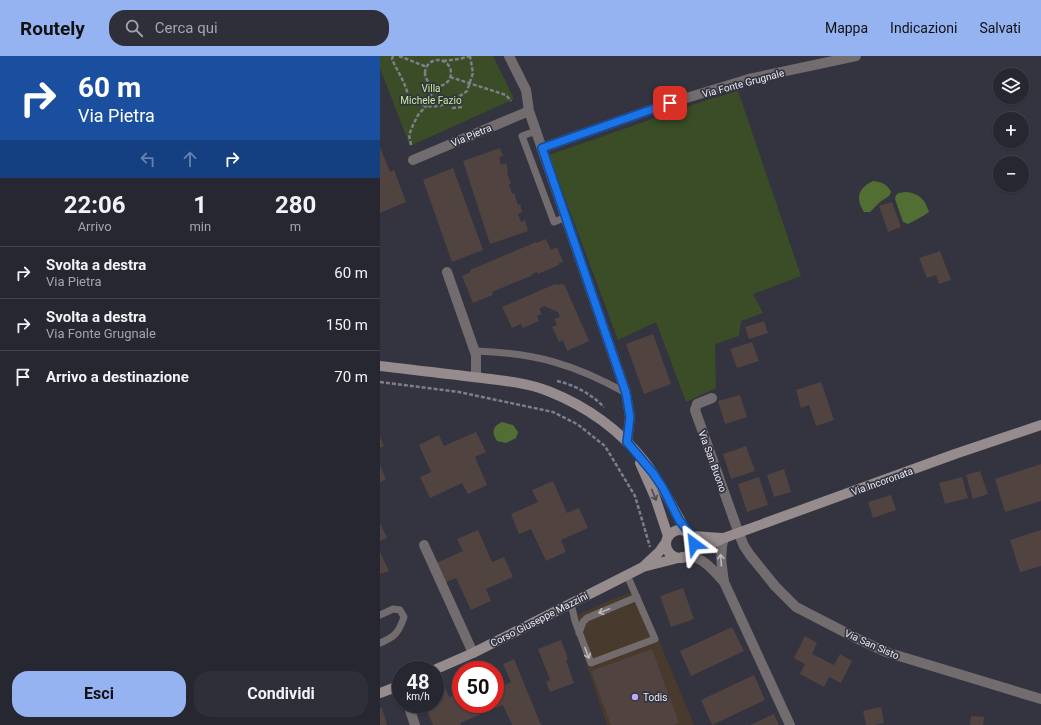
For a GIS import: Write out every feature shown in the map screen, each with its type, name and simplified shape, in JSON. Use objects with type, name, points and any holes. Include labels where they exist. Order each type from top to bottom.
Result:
[{"type":"main road","points":[[380,366],[476,377],[547,391],[600,418],[629,444],[653,473],[694,544],[693,548],[685,556],[674,556],[670,554],[653,493],[643,468],[629,444]]},
{"type":"main road","name":"Via Incoronata","points":[[685,556],[724,538],[739,534],[955,454],[1041,425]]},
{"type":"main road","points":[[667,539],[671,533],[679,530],[689,534]]},
{"type":"main road","name":"Via Incoronata","points":[[689,534],[724,538]]},
{"type":"main road","name":"Corso Giuseppe Mazzini","points":[[643,567],[667,539]]},
{"type":"main road","name":"Corso Giuseppe Mazzini","points":[[444,665],[643,567],[685,556]]},
{"type":"main road","points":[[380,693],[392,688]]},
{"type":"street","points":[[509,56],[526,90],[529,111],[626,393],[630,417],[629,444]]},
{"type":"street","name":"Via Fonte Grugnale","points":[[542,148],[670,103],[749,80],[856,56]]},
{"type":"street","name":"Via Pietra","points":[[413,160],[529,111]]},
{"type":"street","points":[[448,272],[475,351],[476,377]]},
{"type":"street","name":"Via San Buono","points":[[712,398],[697,404],[695,410],[739,534]]},
{"type":"street","name":"Via San Sisto","points":[[739,534],[750,555],[775,586],[796,607],[886,652],[1041,698]]},
{"type":"street","points":[[724,538],[721,550],[724,582],[790,725]]},
{"type":"street","points":[[424,545],[473,652]]},
{"type":"street","points":[[685,556],[698,558],[711,568],[724,582]]},
{"type":"street","points":[[411,713],[415,725]]},
{"type":"lane","points":[[536,131],[522,136],[554,222],[566,217]]},
{"type":"lane","points":[[475,351],[528,355],[553,361],[585,372],[626,393]]},
{"type":"lane","points":[[571,603],[575,621],[591,663],[655,639],[627,575]]},
{"type":"lane","points":[[580,633],[583,622],[587,618],[637,597]]},
{"type":"lane","points":[[380,614],[393,609],[400,610],[404,617],[399,630],[388,640],[380,643]]},
{"type":"path","points":[[393,56],[392,59],[407,87],[408,96],[416,102],[435,108],[453,101],[467,92],[473,73],[470,56],[459,59],[432,62],[427,68],[425,75],[428,82],[435,86],[443,85],[449,80],[450,77],[449,66],[443,61]]},
{"type":"path","points":[[399,56],[427,68]]},
{"type":"path","points":[[450,77],[506,95],[511,101]]},
{"type":"path","points":[[411,145],[409,135],[412,125],[426,106],[435,86]]},
{"type":"path","points":[[453,101],[453,108],[462,107]]},
{"type":"path","points":[[556,381],[571,384],[597,400],[608,410]]},
{"type":"path","points":[[380,382],[466,393],[553,412],[577,424],[605,446],[635,496],[652,558]]},
{"type":"shaded area","points":[[638,590],[694,725],[607,725],[571,618],[608,601]]},
{"type":"green space","name":"Villa Michele Fazio","points":[[380,56],[493,56],[514,99],[410,146],[380,68]]},
{"type":"green space","points":[[738,91],[801,276],[753,294],[763,313],[741,321],[739,336],[715,344],[716,388],[686,402],[656,322],[618,340],[549,155],[707,100]]},
{"type":"green space","points":[[873,181],[884,184],[891,192],[889,196],[880,202],[870,212],[864,212],[859,198],[861,190]]},
{"type":"green space","points":[[905,192],[918,195],[926,204],[929,212],[908,224],[903,222],[895,199],[896,195]]},
{"type":"green space","points":[[502,422],[513,425],[518,432],[516,438],[506,443],[497,441],[494,435],[495,427]]},
{"type":"building","points":[[380,147],[390,172],[394,170],[406,202],[380,213]]},
{"type":"building","points":[[500,148],[503,156],[499,157],[501,165],[506,163],[512,194],[514,193],[518,205],[520,204],[522,212],[518,214],[521,222],[525,220],[528,231],[490,244],[463,161]]},
{"type":"building","points":[[453,168],[483,250],[452,262],[423,180]]},
{"type":"building","points":[[892,202],[901,227],[888,232],[879,206]]},
{"type":"building","points":[[546,239],[551,250],[557,247],[563,262],[538,274],[537,272],[492,292],[493,295],[473,303],[462,276],[471,272],[470,270]]},
{"type":"building","points":[[940,251],[951,280],[939,284],[936,275],[927,278],[919,258]]},
{"type":"building","points":[[555,284],[563,284],[565,286],[589,341],[567,351],[563,340],[559,342],[552,327],[557,325],[554,319],[560,317],[558,312],[544,306],[539,309],[542,314],[537,316],[539,321],[523,328],[521,324],[512,328],[502,307]]},
{"type":"building","points":[[764,321],[768,333],[749,339],[745,327]]},
{"type":"building","points":[[653,334],[671,384],[644,394],[626,344]]},
{"type":"building","points":[[752,342],[759,361],[737,368],[730,349]]},
{"type":"building","points":[[821,382],[834,420],[816,426],[809,405],[801,408],[796,390]]},
{"type":"building","points":[[740,395],[747,417],[725,424],[718,401]]},
{"type":"building","points":[[476,432],[486,452],[475,457],[487,485],[468,494],[462,483],[430,498],[420,477],[431,472],[419,445],[439,435],[444,446]]},
{"type":"building","points":[[380,436],[384,446],[380,448]]},
{"type":"building","points":[[746,446],[755,471],[731,479],[723,454]]},
{"type":"building","points":[[1041,464],[1041,501],[1005,512],[995,479]]},
{"type":"building","points":[[380,465],[386,479],[380,482]]},
{"type":"building","points":[[784,469],[791,492],[774,497],[767,475]]},
{"type":"building","points":[[980,471],[988,494],[973,499],[966,475]]},
{"type":"building","points":[[759,477],[768,505],[747,512],[738,484]]},
{"type":"building","points":[[962,477],[968,498],[945,504],[939,483]]},
{"type":"building","points":[[553,481],[567,513],[579,508],[588,528],[561,540],[566,552],[546,561],[531,529],[519,534],[511,514],[538,502],[532,490]]},
{"type":"building","points":[[891,495],[896,510],[873,518],[868,502]]},
{"type":"building","points":[[380,523],[387,538],[380,541]]},
{"type":"building","points":[[478,530],[492,562],[504,557],[513,577],[486,589],[491,601],[471,610],[456,578],[444,583],[436,563],[463,551],[457,539]]},
{"type":"building","points":[[1041,530],[1041,566],[1020,572],[1010,540]]},
{"type":"building","points":[[380,552],[389,571],[380,574]]},
{"type":"building","points":[[683,588],[694,619],[671,627],[660,596]]},
{"type":"building","points":[[732,627],[744,651],[691,676],[680,651]]},
{"type":"building","points":[[805,636],[817,643],[812,654],[834,665],[840,654],[852,661],[841,683],[829,677],[824,687],[800,674],[805,664],[794,658]]},
{"type":"building","points":[[561,640],[568,659],[566,660],[574,683],[550,692],[546,682],[550,680],[538,649]]},
{"type":"building","name":"Todis","points":[[652,649],[679,723],[674,725],[611,725],[591,671]]},
{"type":"building","points":[[514,659],[541,725],[512,725],[504,707],[504,685],[511,682],[504,664]]},
{"type":"building","points":[[754,675],[765,700],[712,725],[701,700]]},
{"type":"building","points":[[444,688],[449,697],[452,696],[452,713],[484,713],[460,723],[461,725],[433,725],[428,713],[444,713]]},
{"type":"building","points":[[881,707],[884,723],[866,725],[863,711]]},
{"type":"building","points":[[380,708],[382,708],[387,725],[380,725]]},
{"type":"building","points":[[774,714],[779,725],[750,725]]},
{"type":"building","points":[[971,716],[984,717],[983,725],[970,725]]},
{"type":"place","name":"Todis","points":[[635,697]]},
{"type":"route","points":[[670,103],[542,148],[626,393],[630,417],[627,442],[644,461],[663,488],[679,520],[687,532],[692,536],[694,544]]}]
